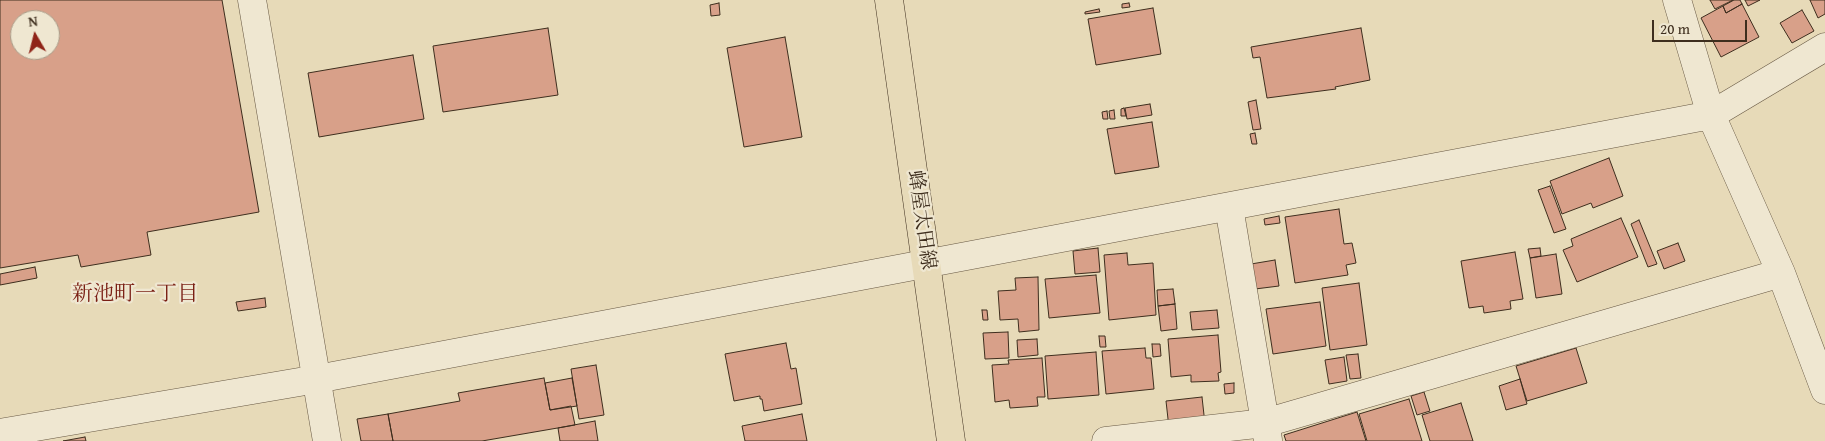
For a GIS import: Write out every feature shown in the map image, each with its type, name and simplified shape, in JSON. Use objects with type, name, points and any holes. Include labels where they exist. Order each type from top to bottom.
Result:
[{"type":"main road","name":"蜂屋太田線","points":[[890,0],[928,263],[951,441]]},
{"type":"street","points":[[252,0],[327,441]]},
{"type":"street","points":[[1677,0],[1711,115],[1781,273],[1825,390]]},
{"type":"street","points":[[0,432],[317,379],[1711,115],[1825,46]]},
{"type":"street","points":[[1229,207],[1267,432]]},
{"type":"street","points":[[1106,441],[1267,432],[1781,273]]},
{"type":"building","points":[[0,0],[222,0],[259,212],[147,232],[151,255],[81,267],[78,255],[0,268]]},
{"type":"building","points":[[1710,0],[1733,0],[1715,9]]},
{"type":"building","points":[[1734,0],[1740,0],[1742,4],[1726,13],[1723,6]]},
{"type":"building","points":[[1745,0],[1760,0],[1748,6]]},
{"type":"building","points":[[1810,0],[1825,0],[1825,14],[1818,18]]},
{"type":"building","points":[[719,3],[720,15],[711,16],[710,5]]},
{"type":"building","points":[[1129,3],[1130,7],[1122,8],[1122,4]]},
{"type":"building","points":[[1742,4],[1759,37],[1721,57],[1701,18],[1723,6],[1726,13]]},
{"type":"building","points":[[1153,8],[1161,54],[1096,65],[1088,19]]},
{"type":"building","points":[[1099,9],[1100,12],[1085,14],[1085,12]]},
{"type":"building","points":[[1802,10],[1814,31],[1792,43],[1780,23]]},
{"type":"building","points":[[548,28],[558,95],[443,112],[433,46]]},
{"type":"building","points":[[1361,28],[1370,80],[1335,87],[1336,89],[1267,98],[1260,57],[1253,58],[1251,47]]},
{"type":"building","points":[[785,37],[802,137],[744,147],[727,48]]},
{"type":"building","points":[[413,55],[424,119],[319,137],[308,73]]},
{"type":"building","points":[[1256,100],[1261,129],[1253,130],[1248,102]]},
{"type":"building","points":[[1150,104],[1152,115],[1127,119],[1125,108]]},
{"type":"building","points":[[1124,108],[1126,116],[1121,116],[1121,109]]},
{"type":"building","points":[[1114,110],[1115,119],[1110,119],[1109,111]]},
{"type":"building","points":[[1107,111],[1108,119],[1103,119],[1102,112]]},
{"type":"building","points":[[1152,122],[1159,167],[1115,174],[1107,129]]},
{"type":"building","points":[[1255,133],[1257,144],[1252,144],[1250,134]]},
{"type":"building","points":[[1609,158],[1623,196],[1593,208],[1591,203],[1562,214],[1550,181]]},
{"type":"building","points":[[1550,186],[1566,229],[1554,233],[1538,190]]},
{"type":"building","points":[[1339,209],[1344,244],[1352,243],[1356,263],[1346,265],[1348,275],[1295,283],[1285,217]]},
{"type":"building","points":[[1279,216],[1280,223],[1265,225],[1264,219]]},
{"type":"building","points":[[1621,218],[1638,257],[1577,282],[1563,250],[1573,246],[1571,239]]},
{"type":"building","points":[[1639,220],[1657,264],[1648,267],[1631,224]]},
{"type":"building","points":[[1678,243],[1685,261],[1664,269],[1657,251]]},
{"type":"building","points":[[1098,248],[1100,272],[1075,274],[1073,251]]},
{"type":"building","points":[[1540,248],[1541,256],[1530,258],[1528,249]]},
{"type":"building","points":[[1515,252],[1523,299],[1510,301],[1511,309],[1484,313],[1483,306],[1469,308],[1461,261]]},
{"type":"building","points":[[1127,253],[1128,265],[1153,263],[1156,315],[1109,320],[1104,255]]},
{"type":"building","points":[[1556,254],[1562,294],[1536,298],[1530,258]]},
{"type":"building","points":[[1275,260],[1279,286],[1255,289],[1251,264]]},
{"type":"building","points":[[35,267],[37,278],[0,285],[0,274]]},
{"type":"building","points":[[1096,275],[1100,313],[1049,318],[1045,279]]},
{"type":"building","points":[[1038,277],[1039,330],[1019,332],[1018,319],[1000,320],[998,291],[1016,290],[1015,278]]},
{"type":"building","points":[[1359,283],[1367,345],[1330,350],[1322,288]]},
{"type":"building","points":[[1173,289],[1175,304],[1158,306],[1157,290]]},
{"type":"building","points":[[265,298],[266,307],[238,311],[236,302]]},
{"type":"building","points":[[1320,302],[1326,346],[1273,354],[1266,309]]},
{"type":"building","points":[[1175,304],[1177,329],[1161,331],[1158,306]]},
{"type":"building","points":[[982,310],[987,310],[988,320],[983,320]]},
{"type":"building","points":[[1217,310],[1219,328],[1192,330],[1190,312]]},
{"type":"building","points":[[1008,332],[1009,358],[985,359],[983,333]]},
{"type":"building","points":[[1218,335],[1221,372],[1218,373],[1219,381],[1191,382],[1191,375],[1171,377],[1168,339]]},
{"type":"building","points":[[1099,336],[1105,336],[1106,347],[1100,347]]},
{"type":"building","points":[[1037,339],[1038,355],[1018,357],[1017,340]]},
{"type":"building","points":[[786,343],[791,369],[796,368],[802,404],[764,411],[760,396],[734,401],[725,354]]},
{"type":"building","points":[[1152,344],[1160,344],[1161,356],[1153,357]]},
{"type":"building","points":[[1145,348],[1146,358],[1151,358],[1154,389],[1106,394],[1102,351]]},
{"type":"building","points":[[1576,348],[1587,383],[1527,401],[1516,366]]},
{"type":"building","points":[[1096,352],[1099,395],[1048,399],[1045,356]]},
{"type":"building","points":[[1358,354],[1361,378],[1350,379],[1346,355]]},
{"type":"building","points":[[1344,357],[1347,381],[1329,384],[1325,360]]},
{"type":"building","points":[[1042,358],[1045,397],[1037,397],[1038,406],[1010,408],[1009,400],[995,402],[992,365],[1009,364],[1008,360]]},
{"type":"building","points":[[596,365],[604,415],[579,419],[571,369]]},
{"type":"building","points":[[544,378],[550,410],[571,406],[575,425],[482,441],[393,441],[388,414],[460,401],[458,393]]},
{"type":"building","points":[[572,378],[577,406],[550,410],[545,383]]},
{"type":"building","points":[[1520,379],[1527,404],[1506,410],[1499,386]]},
{"type":"building","points":[[1234,383],[1234,393],[1225,394],[1224,384]]},
{"type":"building","points":[[1424,392],[1430,411],[1417,415],[1411,396]]},
{"type":"building","points":[[1202,397],[1205,424],[1169,428],[1166,401]]},
{"type":"building","points":[[1409,399],[1422,441],[1367,441],[1359,414]]},
{"type":"building","points":[[1461,403],[1473,441],[1430,441],[1422,415]]},
{"type":"building","points":[[1357,412],[1366,441],[1286,441],[1284,435]]},
{"type":"building","points":[[388,414],[393,441],[361,441],[357,419]]},
{"type":"building","points":[[802,414],[807,441],[745,441],[742,426]]},
{"type":"building","points":[[595,421],[598,441],[560,441],[558,428]]},
{"type":"building","points":[[85,437],[86,441],[63,441]]},
{"type":"district","name":"新池町一丁目","points":[[135,295]]}]
